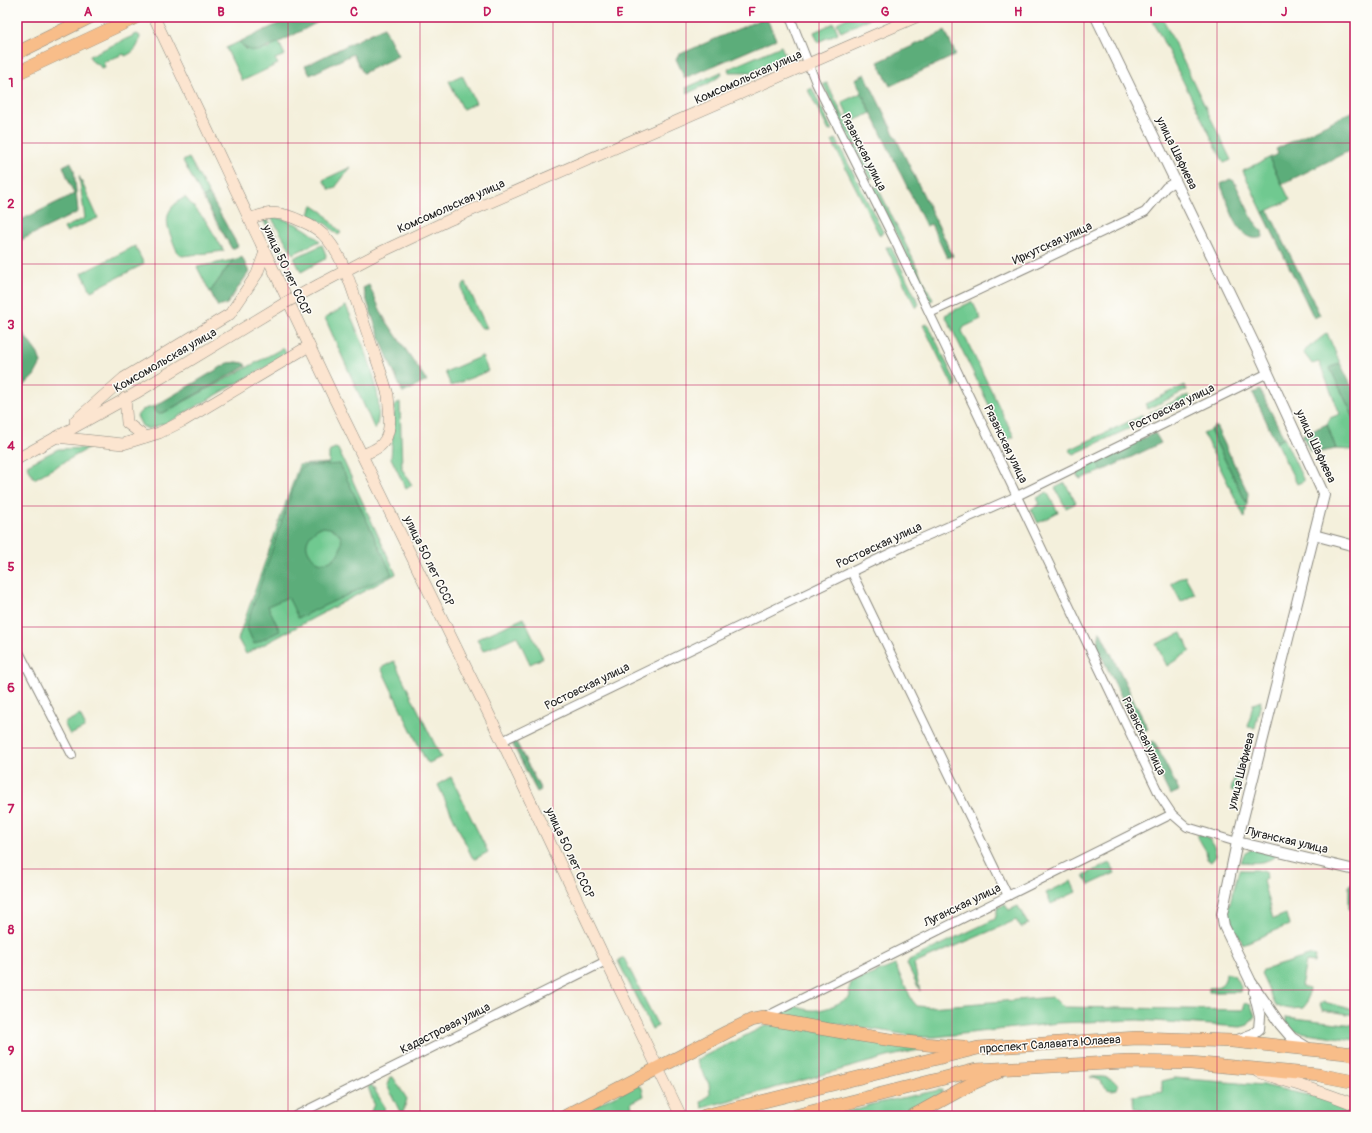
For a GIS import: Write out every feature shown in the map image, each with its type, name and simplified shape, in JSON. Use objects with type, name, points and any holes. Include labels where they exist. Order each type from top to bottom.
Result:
[{"type":"main road","points":[[17,53],[90,17]]},
{"type":"main road","points":[[17,73],[136,17]]},
{"type":"main road","name":"улица 50 лет СССР","points":[[154,17],[309,346],[502,741],[681,1116]]},
{"type":"main road","name":"Комсомольская улица","points":[[17,460],[136,393],[320,284],[381,252],[447,221],[916,17]]},
{"type":"main road","points":[[249,219],[273,212],[295,218],[318,229],[328,240],[345,272],[388,395],[390,415],[387,435],[382,445],[363,456]]},
{"type":"main road","points":[[56,437],[124,378],[230,314],[256,274],[265,252]]},
{"type":"main road","points":[[56,437],[123,444],[159,433],[183,421],[309,346]]},
{"type":"main road","points":[[125,398],[127,423],[145,437]]},
{"type":"main road","points":[[566,1116],[734,1028],[752,1020],[762,1018],[922,1044],[978,1048]]},
{"type":"main road","name":"проспект Салавата Юлаева","points":[[704,1116],[978,1048],[1137,1038],[1232,1041],[1351,1052]]},
{"type":"main road","name":"проспект Салавата Юлаева","points":[[795,1116],[976,1070],[1006,1068],[1127,1062],[1247,1067],[1319,1074],[1355,1082]]},
{"type":"main road","points":[[1247,1067],[1282,1081],[1333,1095],[1355,1105]]},
{"type":"main road","points":[[913,1116],[971,1084],[1006,1068]]},
{"type":"street","name":"Рязанская улица","points":[[790,17],[810,64],[816,83],[930,313],[1160,796],[1172,814],[1187,827],[1237,842]]},
{"type":"street","name":"улица Шафиева","points":[[1096,17],[1268,373],[1324,495],[1237,842],[1222,914],[1224,926],[1251,982],[1280,1024],[1292,1038],[1308,1048]]},
{"type":"street","name":"Иркутская улица","points":[[930,313],[1146,212],[1166,187],[1176,181]]},
{"type":"street","name":"Ростовская улица","points":[[502,741],[851,571],[1017,496],[1268,373]]},
{"type":"street","points":[[1314,535],[1355,546]]},
{"type":"street","points":[[851,571],[1008,896]]},
{"type":"street","points":[[17,648],[72,755]]},
{"type":"street","name":"Луганская улица","points":[[762,1018],[1172,814]]},
{"type":"street","name":"Луганская улица","points":[[1237,842],[1355,870]]},
{"type":"street","name":"Кадастровая улица","points":[[296,1116],[606,961]]},
{"type":"street","name":"улица Шафиева","points":[[1232,1041],[1253,1034],[1259,1029],[1261,1022],[1251,982]]},
{"type":"green space","points":[[293,17],[328,17],[269,47],[260,50],[250,50],[239,42]]},
{"type":"green space","points":[[766,17],[776,39],[685,78],[676,59],[678,55]]},
{"type":"green space","points":[[849,17],[873,17],[841,32],[837,23]]},
{"type":"green space","points":[[1162,17],[1231,160],[1224,163],[1153,21]]},
{"type":"green space","points":[[834,23],[838,33],[818,42],[814,32]]},
{"type":"green space","points":[[384,27],[398,56],[363,73],[353,54],[310,75],[305,66]]},
{"type":"green space","points":[[945,31],[956,55],[890,86],[878,62]]},
{"type":"green space","points":[[137,34],[140,36],[134,51],[125,56],[124,54],[103,62],[105,67],[101,68],[93,62],[89,56]]},
{"type":"green space","points":[[278,41],[285,55],[275,59],[278,64],[242,81],[226,48],[239,42],[246,49],[269,49]]},
{"type":"green space","points":[[781,46],[786,57],[752,72],[729,72],[728,69]]},
{"type":"green space","points":[[721,72],[722,75],[706,85],[688,93],[686,88]]},
{"type":"green space","points":[[865,74],[953,256],[947,258],[931,224],[926,226],[855,79]]},
{"type":"green space","points":[[462,75],[476,103],[463,109],[449,81]]},
{"type":"green space","points":[[827,83],[874,177],[870,179],[823,84]]},
{"type":"green space","points":[[812,88],[832,130],[829,131],[808,90]]},
{"type":"green space","points":[[861,93],[871,113],[851,122],[842,102]]},
{"type":"green space","points":[[1355,110],[1355,148],[1282,184],[1269,158],[1278,154],[1276,149]]},
{"type":"green space","points":[[836,139],[883,232],[880,236],[832,141]]},
{"type":"green space","points":[[189,158],[209,194],[203,198],[183,161]]},
{"type":"green space","points":[[1269,158],[1290,200],[1263,213],[1243,171]]},
{"type":"green space","points":[[71,162],[74,170],[78,212],[17,242],[17,222],[74,194],[63,166]]},
{"type":"green space","points":[[351,167],[334,189],[329,189],[323,180]]},
{"type":"green space","points":[[79,176],[98,218],[66,232],[64,228],[85,218]]},
{"type":"green space","points":[[1230,179],[1234,181],[1253,220],[1262,231],[1263,237],[1254,238],[1247,236],[1236,223],[1221,184]]},
{"type":"green space","points":[[877,186],[933,300],[930,301],[873,188]]},
{"type":"green space","points":[[209,194],[238,246],[232,249],[203,198]]},
{"type":"green space","points":[[185,197],[206,221],[224,251],[182,256],[178,253],[169,232],[167,220],[173,206]]},
{"type":"green space","points":[[312,205],[323,212],[341,233],[338,235],[326,224],[309,215]]},
{"type":"green space","points":[[1268,210],[1320,315],[1314,318],[1263,213]]},
{"type":"green space","points":[[271,217],[298,225],[310,232],[320,241],[293,254]]},
{"type":"green space","points":[[267,218],[287,256],[283,258],[263,220]]},
{"type":"green space","points":[[322,245],[326,255],[325,259],[301,272],[294,258]]},
{"type":"green space","points":[[135,246],[144,264],[91,291],[82,273]]},
{"type":"green space","points":[[886,247],[891,247],[919,304],[916,308]]},
{"type":"green space","points":[[242,257],[249,272],[227,304],[218,307],[210,292],[233,260]]},
{"type":"green space","points":[[233,260],[210,292],[197,267]]},
{"type":"green space","points":[[466,283],[487,328],[482,328],[478,325],[465,303],[462,286]]},
{"type":"green space","points":[[369,285],[383,316],[427,381],[403,393],[381,341],[367,301],[363,288]]},
{"type":"green space","points":[[971,302],[973,303],[981,319],[964,327],[962,331],[1014,437],[1006,440],[945,315]]},
{"type":"green space","points":[[346,306],[365,350],[376,385],[378,417],[375,430],[325,318]]},
{"type":"green space","points":[[928,324],[957,385],[954,388],[923,325]]},
{"type":"green space","points":[[17,330],[22,332],[38,354],[41,363],[34,376],[17,392]]},
{"type":"green space","points":[[1327,333],[1340,363],[1330,368],[1355,420],[1355,453],[1353,450],[1336,449],[1327,424],[1330,418],[1340,414],[1319,362],[1312,364],[1303,352]]},
{"type":"green space","points":[[283,348],[287,355],[169,422],[148,429],[142,426],[137,416],[142,410],[155,406],[154,410],[163,413]]},
{"type":"green space","points":[[482,356],[488,371],[451,386],[445,372]]},
{"type":"green space","points":[[228,363],[244,363],[246,366],[163,413],[156,413],[154,410],[155,406]]},
{"type":"green space","points":[[1340,363],[1355,393],[1355,420],[1330,368]]},
{"type":"green space","points":[[1185,385],[1187,390],[1148,409],[1145,404]]},
{"type":"green space","points":[[1260,390],[1284,438],[1276,442],[1253,393]]},
{"type":"green space","points":[[1188,395],[1190,399],[1188,401],[1154,418],[1149,413]]},
{"type":"green space","points":[[400,402],[402,469],[412,485],[406,489],[391,458],[395,404]]},
{"type":"green space","points":[[1143,415],[1143,422],[1074,454],[1069,450]]},
{"type":"green space","points":[[1327,424],[1336,449],[1315,453],[1310,451],[1302,435]]},
{"type":"green space","points":[[1216,426],[1248,493],[1247,504],[1210,430]]},
{"type":"green space","points":[[1210,430],[1247,504],[1245,518],[1203,433]]},
{"type":"green space","points":[[1155,433],[1161,443],[1102,471],[1097,461]]},
{"type":"green space","points":[[1284,438],[1304,481],[1297,484],[1276,442]]},
{"type":"green space","points":[[89,448],[34,479],[27,465],[58,449]]},
{"type":"green space","points":[[335,448],[338,449],[396,574],[246,654],[238,639],[299,465],[329,463],[329,453]]},
{"type":"green space","points":[[1097,461],[1102,471],[1080,479],[1077,476],[1079,469]]},
{"type":"green space","points":[[340,464],[392,574],[298,618],[288,597],[268,606],[280,631],[254,644],[246,626],[300,468]],"holes":[[[321,527],[334,530],[340,536],[341,544],[339,552],[333,559],[326,563],[318,561],[310,554],[308,550],[308,538]]]},
{"type":"green space","points":[[1065,483],[1076,503],[1066,508],[1055,488]]},
{"type":"green space","points":[[1047,492],[1058,512],[1038,523],[1031,509],[1040,504],[1037,498]]},
{"type":"green space","points":[[1185,576],[1195,594],[1181,602],[1171,583]]},
{"type":"green space","points":[[524,618],[543,658],[530,664],[517,636],[483,651],[477,639]]},
{"type":"green space","points":[[1100,631],[1148,729],[1139,733],[1097,647]]},
{"type":"green space","points":[[1182,633],[1190,651],[1167,666],[1156,644]]},
{"type":"green space","points":[[394,661],[441,757],[429,763],[426,761],[381,668]]},
{"type":"green space","points":[[1261,701],[1255,728],[1248,727],[1253,704]]},
{"type":"green space","points":[[80,715],[85,725],[84,728],[70,735],[64,723]]},
{"type":"green space","points":[[515,740],[541,790],[537,792],[512,743]]},
{"type":"green space","points":[[1154,741],[1179,791],[1170,795],[1145,745]]},
{"type":"green space","points":[[1238,763],[1244,765],[1236,792],[1231,790]]},
{"type":"green space","points":[[451,777],[488,852],[475,859],[472,857],[438,785]]},
{"type":"green space","points":[[1200,834],[1204,835],[1210,840],[1215,849],[1216,856],[1211,862],[1207,859],[1206,851],[1197,836]]},
{"type":"green space","points":[[1252,849],[1277,855],[1269,860],[1256,863],[1241,862],[1244,854]]},
{"type":"green space","points":[[1110,863],[1115,873],[1089,885],[1084,875]]},
{"type":"green space","points":[[1239,870],[1257,870],[1266,872],[1267,879],[1263,881],[1273,919],[1286,914],[1289,925],[1243,944],[1227,914]]},
{"type":"green space","points":[[1071,881],[1076,892],[1051,904],[1046,893]]},
{"type":"green space","points":[[1354,882],[1355,918],[1349,908],[1349,885]]},
{"type":"green space","points":[[1005,905],[1009,910],[1018,906],[1028,924],[1021,928],[1016,920],[914,964],[920,991],[907,964],[909,960],[995,919],[998,907]]},
{"type":"green space","points":[[1312,955],[1315,956],[1314,963],[1306,962],[1301,986],[1309,989],[1307,1003],[1303,1008],[1290,1009],[1276,1006],[1261,974],[1263,970]]},
{"type":"green space","points":[[624,958],[658,1026],[652,1029],[618,961]]},
{"type":"green space","points":[[895,965],[912,1000],[917,1006],[930,1007],[1053,997],[1063,1007],[1243,1010],[1245,1003],[1251,1005],[1255,1016],[1248,1025],[1241,1027],[1138,1020],[1058,1023],[935,1037],[921,1037],[777,1014],[795,1006],[810,1010],[830,1007],[850,997],[849,989],[851,983]]},
{"type":"green space","points":[[1226,973],[1234,975],[1241,987],[1240,992],[1209,992],[1209,988],[1219,986],[1223,983]]},
{"type":"green space","points":[[1324,1002],[1355,1010],[1355,1015],[1322,1010],[1320,1004]]},
{"type":"green space","points":[[1286,1017],[1355,1025],[1355,1040],[1293,1031],[1287,1026]]},
{"type":"green space","points":[[778,1024],[927,1048],[887,1057],[702,1108],[701,1102],[710,1094],[709,1084],[696,1060],[765,1026]]},
{"type":"green space","points":[[390,1077],[393,1077],[407,1099],[402,1116],[387,1085]]},
{"type":"green space","points":[[1090,1077],[1109,1078],[1116,1082],[1118,1086],[1117,1089],[1108,1089],[1099,1080]]},
{"type":"green space","points":[[1175,1078],[1263,1085],[1329,1100],[1355,1111],[1355,1116],[1181,1116],[1134,1108],[1132,1096],[1162,1092],[1162,1081]]},
{"type":"green space","points":[[371,1084],[385,1107],[382,1116],[369,1116],[374,1104],[368,1087]]},
{"type":"green space","points":[[637,1085],[642,1088],[644,1096],[631,1102],[633,1116],[573,1116]]},
{"type":"green space","points":[[942,1090],[942,1093],[898,1116],[834,1116],[873,1104]]}]
